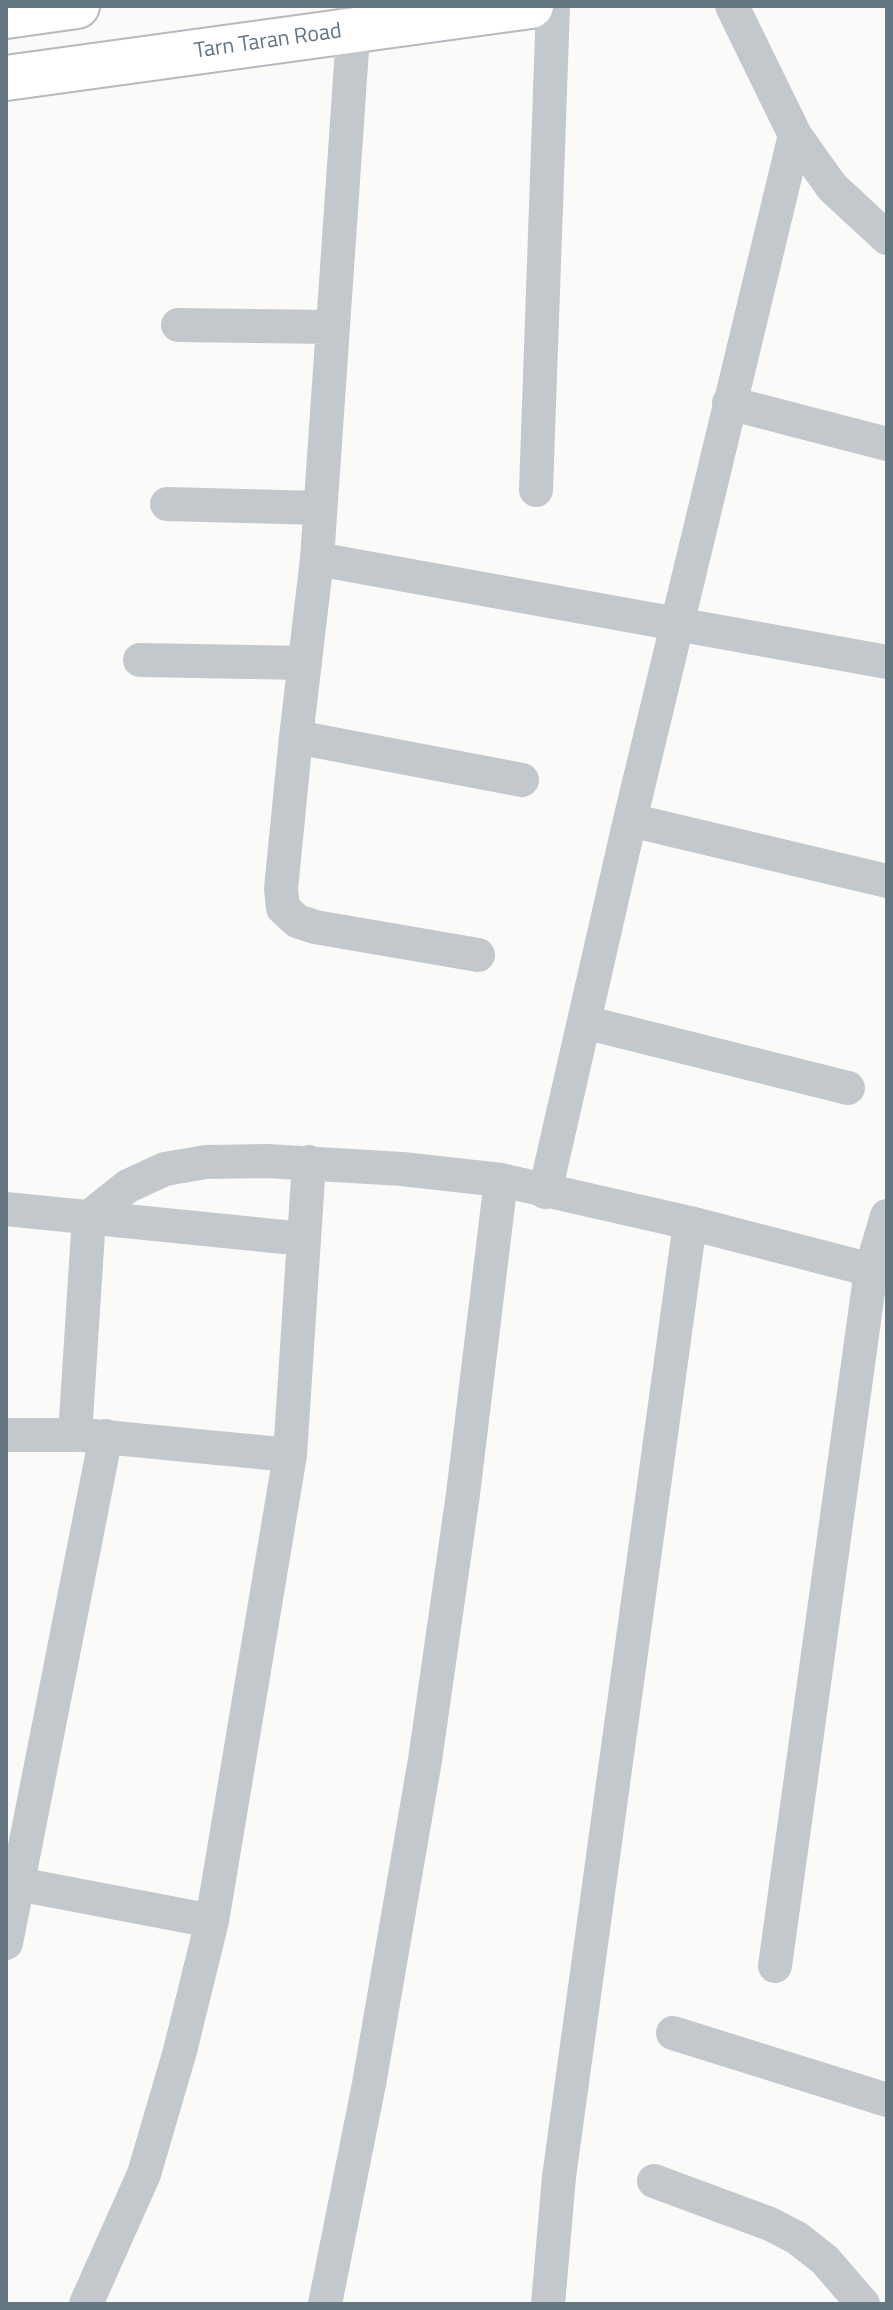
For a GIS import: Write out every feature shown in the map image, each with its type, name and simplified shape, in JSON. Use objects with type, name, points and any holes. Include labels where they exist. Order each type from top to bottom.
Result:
[{"type":"main road","name":"Tarn Taran Road","points":[[6,78],[354,18],[531,6]]},
{"type":"main road","points":[[6,16],[67,7]]},
{"type":"street","points":[[536,490],[553,6]]},
{"type":"street","points":[[732,6],[795,135],[832,187],[887,238]]},
{"type":"street","points":[[354,18],[317,559],[281,889],[283,908],[297,921],[315,927],[478,955]]},
{"type":"street","points":[[545,1192],[630,820],[795,135]]},
{"type":"street","points":[[178,325],[331,327]]},
{"type":"street","points":[[729,403],[887,444]]},
{"type":"street","points":[[167,504],[320,508]]},
{"type":"street","points":[[317,559],[887,662]]},
{"type":"street","points":[[140,660],[305,663]]},
{"type":"street","points":[[296,737],[522,780]]},
{"type":"street","points":[[630,820],[887,881]]},
{"type":"street","points":[[584,1022],[848,1088]]},
{"type":"street","points":[[89,1217],[128,1186],[165,1169],[206,1162],[309,1162],[501,1180],[690,1223],[879,1272]]},
{"type":"street","points":[[86,2304],[144,2174],[180,2051],[212,1921],[290,1455],[309,1162]]},
{"type":"street","points":[[329,2303],[425,1760],[463,1494],[501,1180]]},
{"type":"street","points":[[6,1209],[304,1239]]},
{"type":"street","points":[[775,1966],[887,1216]]},
{"type":"street","points":[[6,1943],[91,1435],[89,1217]]},
{"type":"street","points":[[548,2304],[559,2177],[690,1223]]},
{"type":"street","points":[[6,1435],[91,1435],[290,1455]]},
{"type":"street","points":[[18,1884],[212,1921]]},
{"type":"street","points":[[673,2033],[887,2100]]},
{"type":"street","points":[[654,2181],[770,2224],[797,2238],[825,2260],[864,2304],[887,2286]]}]
